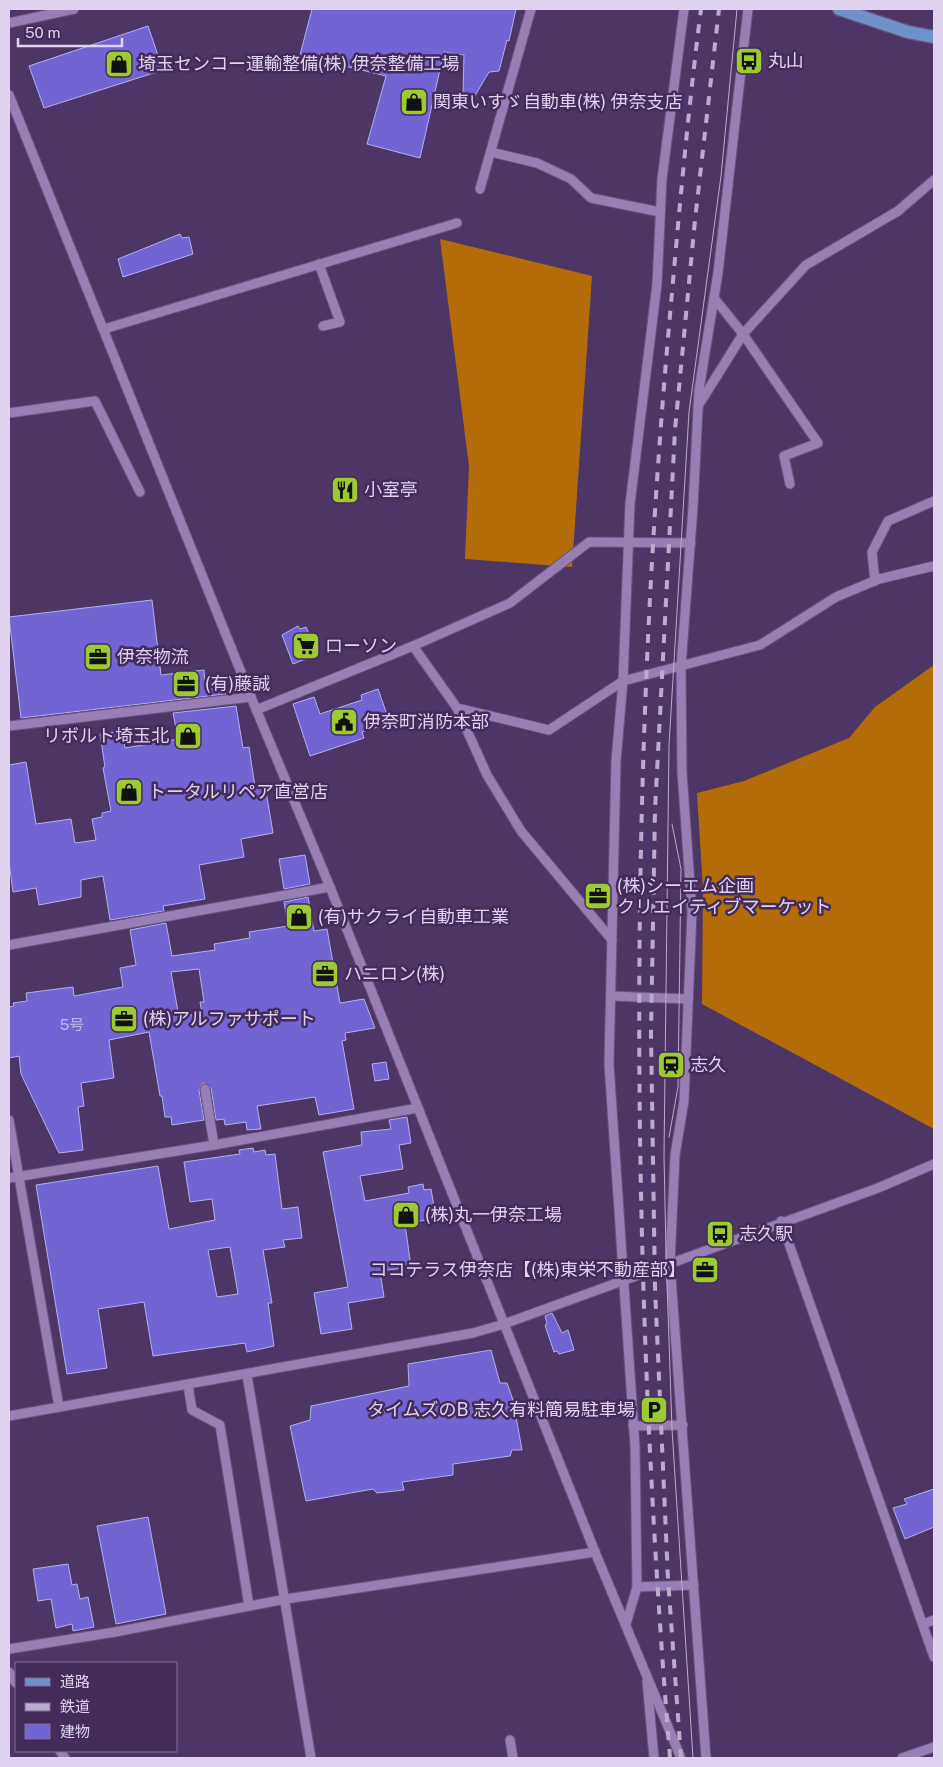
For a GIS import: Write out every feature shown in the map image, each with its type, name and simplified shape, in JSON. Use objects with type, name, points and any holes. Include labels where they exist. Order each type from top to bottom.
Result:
[{"type":"main road","points":[[839,9],[908,32],[934,37]]},
{"type":"street","points":[[9,23],[74,9]]},
{"type":"street","points":[[480,189],[531,9]]},
{"type":"street","points":[[626,1624],[637,1587],[633,1426],[625,1280],[609,1064],[616,761],[623,681],[628,542],[656,284],[660,212],[684,9]]},
{"type":"street","points":[[706,1758],[670,1263],[675,1155],[684,1101],[692,912],[682,772],[681,667],[691,543],[698,406],[714,298],[748,9]]},
{"type":"street","points":[[9,96],[256,710],[330,887],[595,1552],[681,1758]]},
{"type":"street","points":[[491,152],[545,167],[571,179],[591,198],[660,212]]},
{"type":"street","points":[[698,406],[743,334],[806,265],[898,210],[934,180]]},
{"type":"street","points":[[104,329],[457,223]]},
{"type":"street","points":[[319,264],[340,322],[323,326]]},
{"type":"street","points":[[714,298],[743,334],[818,443],[784,456],[790,484]]},
{"type":"street","points":[[9,414],[95,401],[140,492]]},
{"type":"street","points":[[875,581],[872,552],[888,521],[934,501]]},
{"type":"street","points":[[256,710],[413,646],[510,602],[589,542],[691,543]]},
{"type":"street","points":[[457,708],[549,730],[623,681],[760,645],[836,597],[875,581],[934,566]]},
{"type":"street","points":[[413,646],[457,708],[486,775],[521,830],[612,940]]},
{"type":"street","points":[[9,726],[251,697]]},
{"type":"street","points":[[9,945],[330,887]]},
{"type":"street","points":[[610,996],[688,999]]},
{"type":"street","points":[[205,1089],[214,1145]]},
{"type":"street","points":[[13,1178],[214,1145],[418,1108]]},
{"type":"street","points":[[9,1120],[13,1178],[59,1407]]},
{"type":"street","points":[[9,1416],[436,1340],[504,1324],[782,1221],[878,1188],[934,1164]]},
{"type":"street","points":[[782,1221],[934,1657]]},
{"type":"street","points":[[247,1375],[286,1599],[311,1758]]},
{"type":"street","points":[[188,1385],[192,1410],[220,1425],[249,1606]]},
{"type":"street","points":[[633,1426],[683,1425]]},
{"type":"street","points":[[9,1649],[115,1632],[286,1599],[595,1552]]},
{"type":"street","points":[[637,1587],[694,1585]]},
{"type":"street","points":[[923,1624],[934,1620]]},
{"type":"street","points":[[646,1672],[654,1758]]},
{"type":"street","points":[[510,1740],[513,1758]]},
{"type":"street","points":[[902,1758],[934,1747]]},
{"type":"shaded area","points":[[440,239],[592,276],[572,567],[465,559],[469,466]]},
{"type":"shaded area","points":[[934,665],[934,1129],[702,1004],[703,889],[697,793],[744,781],[849,738],[875,707]]},
{"type":"building","points":[[312,9],[516,9],[509,41],[507,40],[499,71],[489,72],[473,99],[463,94],[464,55],[444,52],[420,158],[367,144],[386,76],[300,55]]},
{"type":"building","points":[[148,26],[163,70],[44,108],[29,66]]},
{"type":"building","points":[[180,234],[182,238],[189,237],[193,254],[123,277],[118,259]]},
{"type":"building","points":[[348,484],[353,496],[338,503],[332,491]]},
{"type":"building","points":[[152,600],[161,675],[204,670],[205,683],[224,680],[226,694],[21,718],[9,617]]},
{"type":"building","points":[[298,626],[300,629],[306,627],[318,654],[293,664],[282,635]]},
{"type":"building","points":[[378,689],[390,723],[362,732],[364,738],[310,756],[293,704],[314,697],[320,714],[362,700],[361,695]]},
{"type":"building","points":[[236,706],[243,748],[249,747],[255,787],[265,785],[273,833],[241,839],[244,857],[199,865],[205,899],[163,906],[164,911],[110,920],[103,876],[81,880],[81,897],[39,905],[36,888],[13,892],[9,862],[9,765],[26,762],[36,824],[71,819],[75,843],[96,840],[92,819],[102,817],[102,813],[111,811],[103,768],[105,767],[100,734],[122,731],[125,748],[178,739],[173,713]]},
{"type":"building","points":[[305,855],[310,884],[284,889],[279,859]]},
{"type":"building","points":[[607,885],[607,896],[594,908],[586,898]]},
{"type":"building","points":[[308,897],[314,931],[327,929],[340,1003],[364,999],[375,1028],[345,1033],[346,1040],[342,1041],[354,1109],[319,1115],[315,1097],[257,1106],[261,1129],[247,1130],[246,1122],[225,1125],[224,1119],[216,1120],[211,1088],[204,1083],[199,1090],[204,1120],[172,1125],[171,1117],[165,1117],[149,1032],[109,1040],[114,1078],[81,1083],[84,1106],[78,1107],[83,1150],[59,1153],[21,1074],[19,1056],[9,1058],[9,1007],[14,1006],[13,1003],[27,1001],[26,993],[73,987],[74,996],[123,987],[120,968],[136,965],[130,930],[166,923],[172,956],[215,950],[214,944],[250,938],[249,932],[288,926],[284,902]],"holes":[[[199,969],[204,1002],[200,1002],[202,1013],[179,1017],[171,972]]]},
{"type":"building","points":[[386,1062],[389,1079],[375,1081],[372,1064]]},
{"type":"building","points":[[407,1117],[411,1143],[399,1145],[403,1169],[360,1176],[365,1201],[409,1193],[408,1187],[423,1184],[424,1190],[431,1189],[436,1218],[405,1224],[411,1267],[380,1271],[384,1297],[348,1303],[352,1329],[321,1334],[314,1293],[348,1287],[323,1152],[362,1145],[361,1132],[391,1129],[389,1120]]},
{"type":"building","points":[[253,1148],[254,1152],[265,1150],[266,1155],[275,1154],[282,1209],[298,1207],[302,1238],[283,1240],[285,1247],[263,1250],[272,1303],[268,1303],[274,1346],[247,1352],[245,1343],[153,1356],[144,1302],[98,1309],[107,1368],[67,1374],[36,1185],[158,1166],[169,1229],[215,1220],[212,1199],[190,1202],[184,1162],[240,1154],[239,1150]],"holes":[[[230,1247],[238,1294],[217,1297],[208,1250]]]},
{"type":"building","points":[[711,1263],[713,1274],[699,1279],[695,1268]]},
{"type":"building","points":[[552,1313],[562,1333],[568,1330],[574,1350],[559,1354],[557,1351],[554,1352],[545,1325],[547,1324],[545,1316]]},
{"type":"building","points":[[491,1350],[500,1383],[507,1383],[513,1400],[522,1450],[512,1450],[510,1456],[453,1464],[453,1475],[402,1482],[404,1490],[377,1493],[373,1489],[306,1501],[290,1426],[310,1420],[311,1406],[409,1386],[408,1364]]},
{"type":"building","points":[[934,1489],[934,1527],[905,1539],[893,1508],[907,1504],[904,1499]]},
{"type":"building","points":[[148,1517],[166,1614],[116,1624],[97,1526]]},
{"type":"building","points":[[68,1564],[72,1585],[77,1584],[80,1599],[88,1597],[94,1627],[73,1631],[72,1624],[56,1628],[51,1599],[38,1601],[33,1569]]},
{"type":"tram line","points":[[693,1758],[672,1429],[666,1252],[664,1156],[669,745],[689,412],[721,176],[737,9]]},
{"type":"tram line","points":[[669,1137],[678,1087],[681,869],[672,824]]},
{"type":"railway","points":[[670,1758],[657,1578],[648,1398],[642,1217],[639,1036],[641,856],[646,675],[656,495],[680,200],[701,9]]},
{"type":"railway","points":[[681,1758],[668,1579],[655,1288],[651,1034],[655,810],[675,430],[695,220],[719,9]]},
{"type":"place","name":"丸山","points":[[749,61]]},
{"type":"place","name":"埼玉センコー運輸整備(株) 伊奈整備工場","points":[[119,64]]},
{"type":"place","name":"関東いすゞ自動車(株) 伊奈支店","points":[[414,102]]},
{"type":"place","name":"小室亭","points":[[345,490]]},
{"type":"place","name":"ローソン","points":[[306,646]]},
{"type":"place","name":"伊奈物流","points":[[98,657]]},
{"type":"place","name":"(有)藤誠","points":[[186,684]]},
{"type":"place","name":"伊奈町消防本部","points":[[344,722]]},
{"type":"place","name":"リボルト埼玉北","points":[[188,736]]},
{"type":"place","name":"トータルリペア直営店","points":[[129,792]]},
{"type":"place","name":"(株)シーエム企画 クリエイティブマーケット","points":[[598,896]]},
{"type":"place","name":"(有)サクライ自動車工業","points":[[299,917]]},
{"type":"place","name":"ハニロン(株)","points":[[325,974]]},
{"type":"place","name":"(株)アルファサポート","points":[[124,1019]]},
{"type":"place","name":"志久","points":[[671,1065]]},
{"type":"place","name":"(株)丸一伊奈工場","points":[[406,1215]]},
{"type":"place","name":"志久駅","points":[[720,1234]]},
{"type":"place","name":"ココテラス伊奈店【(株)東栄不動産部】","points":[[705,1270]]},
{"type":"place","name":"タイムズのB 志久有料簡易駐車場","points":[[654,1410]]}]
